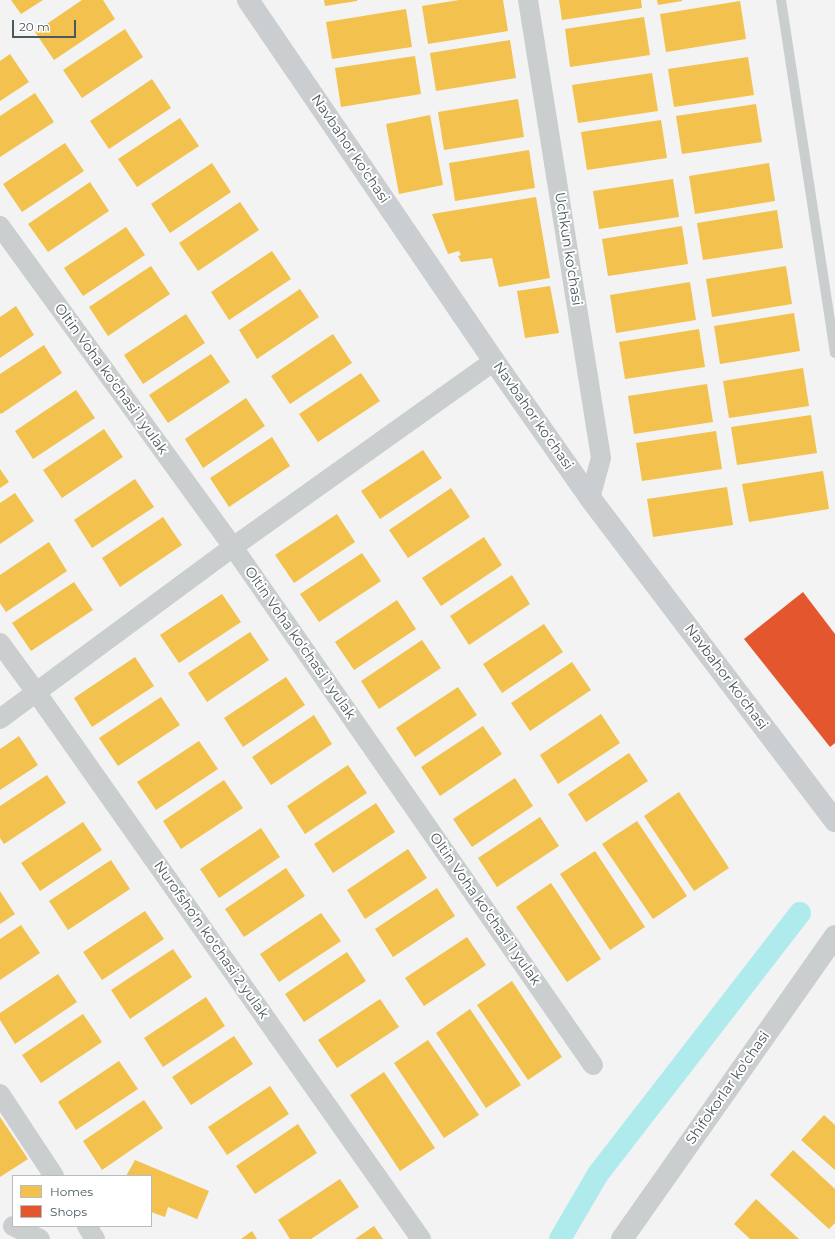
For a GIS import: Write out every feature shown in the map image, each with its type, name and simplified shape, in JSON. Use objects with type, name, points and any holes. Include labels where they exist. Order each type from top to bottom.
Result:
[{"type":"main road","name":"Navbahor ko'chasi","points":[[248,0],[494,361],[590,498],[835,821]]},
{"type":"street","name":"Uchkun ko'chasi","points":[[528,0],[601,458],[590,498]]},
{"type":"street","name":"Oltin Voha ko'chasi 1 yulak","points":[[0,226],[233,547],[593,1065]]},
{"type":"street","points":[[0,719],[233,547],[494,361]]},
{"type":"street","name":"Nurofsho'n ko'chasi 2 yulak","points":[[0,643],[421,1239]]},
{"type":"street","name":"Shifokorlar ko'chasi","points":[[622,1239],[835,936]]},
{"type":"street","points":[[0,1094],[53,1175]]},
{"type":"street","points":[[0,1220],[12,1226]]},
{"type":"street","points":[[15,1227],[40,1239]]},
{"type":"street","points":[[88,1227],[95,1239]]},
{"type":"lane","points":[[781,0],[835,353]]},
{"type":"building: Homes","points":[[11,0],[43,0],[21,14]]},
{"type":"building: Homes","points":[[82,0],[103,0],[115,19],[54,60],[35,32]]},
{"type":"building: Homes","points":[[324,0],[357,0],[357,1],[325,6]]},
{"type":"building: Homes","points":[[459,0],[503,0],[508,31],[428,44],[422,6]]},
{"type":"building: Homes","points":[[559,0],[641,0],[642,8],[562,20]]},
{"type":"building: Homes","points":[[657,0],[682,0],[682,1],[658,5]]},
{"type":"building: Homes","points":[[740,1],[746,39],[666,52],[660,14]]},
{"type":"building: Homes","points":[[406,9],[412,47],[332,59],[326,22]]},
{"type":"building: Homes","points":[[644,17],[650,55],[570,67],[565,29]]},
{"type":"building: Homes","points":[[125,29],[143,57],[82,98],[63,70]]},
{"type":"building: Homes","points":[[510,40],[516,78],[436,91],[430,53]]},
{"type":"building: Homes","points":[[10,54],[29,82],[0,101],[0,61]]},
{"type":"building: Homes","points":[[415,56],[421,94],[341,107],[335,68]]},
{"type":"building: Homes","points":[[748,57],[754,95],[674,107],[668,69]]},
{"type":"building: Homes","points":[[652,73],[658,111],[578,123],[572,85]]},
{"type":"building: Homes","points":[[152,79],[171,108],[109,149],[90,121]]},
{"type":"building: Homes","points":[[35,93],[54,122],[0,157],[0,116]]},
{"type":"building: Homes","points":[[518,99],[524,137],[444,150],[438,112]]},
{"type":"building: Homes","points":[[756,104],[762,142],[682,154],[676,116]]},
{"type":"building: Homes","points":[[430,115],[443,185],[399,194],[386,124]]},
{"type":"building: Homes","points":[[180,118],[199,146],[137,187],[118,159]]},
{"type":"building: Homes","points":[[661,120],[667,158],[587,170],[581,132]]},
{"type":"building: Homes","points":[[65,143],[84,171],[22,212],[3,184]]},
{"type":"building: Homes","points":[[529,150],[535,188],[455,201],[449,163]]},
{"type":"building: Homes","points":[[212,163],[231,192],[170,233],[151,204]]},
{"type":"building: Homes","points":[[769,163],[775,201],[695,214],[689,176]]},
{"type":"building: Homes","points":[[673,179],[679,217],[599,229],[593,191]]},
{"type":"building: Homes","points":[[90,182],[109,211],[48,252],[28,224]]},
{"type":"building: Homes","points":[[536,197],[550,278],[499,287],[492,258],[461,262],[458,256],[461,255],[459,251],[448,254],[432,214]]},
{"type":"building: Homes","points":[[240,202],[259,230],[198,271],[179,243]]},
{"type":"building: Homes","points":[[777,210],[783,248],[703,260],[697,223]]},
{"type":"building: Homes","points":[[682,226],[688,264],[608,276],[602,239]]},
{"type":"building: Homes","points":[[126,227],[145,255],[83,296],[64,268]]},
{"type":"building: Homes","points":[[272,251],[291,279],[229,320],[211,292]]},
{"type":"building: Homes","points":[[151,266],[170,294],[108,336],[89,307]]},
{"type":"building: Homes","points":[[786,266],[792,304],[712,317],[706,279]]},
{"type":"building: Homes","points":[[690,282],[696,320],[616,333],[610,295]]},
{"type":"building: Homes","points":[[550,286],[559,333],[525,338],[517,291]]},
{"type":"building: Homes","points":[[300,289],[319,317],[257,359],[239,330]]},
{"type":"building: Homes","points":[[16,306],[34,335],[0,358],[0,317]]},
{"type":"building: Homes","points":[[794,313],[800,351],[720,364],[714,326]]},
{"type":"building: Homes","points":[[186,314],[205,343],[143,384],[124,355]]},
{"type":"building: Homes","points":[[699,329],[705,367],[625,379],[619,342]]},
{"type":"building: Homes","points":[[333,334],[352,363],[290,404],[271,376]]},
{"type":"building: Homes","points":[[44,345],[62,373],[1,414],[0,374]]},
{"type":"building: Homes","points":[[211,354],[230,382],[168,423],[149,395]]},
{"type":"building: Homes","points":[[803,368],[809,406],[729,418],[723,381]]},
{"type":"building: Homes","points":[[361,373],[380,401],[318,442],[299,414]]},
{"type":"building: Homes","points":[[707,384],[713,422],[634,434],[628,396]]},
{"type":"building: Homes","points":[[76,390],[95,418],[33,459],[15,431]]},
{"type":"building: Homes","points":[[246,398],[265,426],[203,468],[185,439]]},
{"type":"building: Homes","points":[[811,415],[817,453],[737,465],[731,427]]},
{"type":"building: Homes","points":[[104,429],[123,457],[62,498],[43,470]]},
{"type":"building: Homes","points":[[716,431],[722,469],[642,481],[636,443]]},
{"type":"building: Homes","points":[[272,437],[290,466],[229,507],[210,478]]},
{"type":"building: Homes","points":[[423,450],[442,478],[380,519],[361,491]]},
{"type":"building: Homes","points":[[0,469],[9,482],[0,488]]},
{"type":"building: Homes","points":[[823,471],[829,509],[749,522],[742,484]]},
{"type":"building: Homes","points":[[135,479],[154,507],[92,548],[74,520]]},
{"type":"building: Homes","points":[[727,487],[733,525],[653,537],[647,499]]},
{"type":"building: Homes","points":[[451,488],[470,517],[408,558],[389,530]]},
{"type":"building: Homes","points":[[15,493],[34,521],[0,544],[0,503]]},
{"type":"building: Homes","points":[[337,514],[355,542],[294,583],[275,555]]},
{"type":"building: Homes","points":[[163,517],[182,545],[120,587],[102,558]]},
{"type":"building: Homes","points":[[484,537],[502,565],[441,606],[422,578]]},
{"type":"building: Homes","points":[[49,542],[67,571],[6,612],[0,603],[0,575]]},
{"type":"building: Homes","points":[[362,553],[381,581],[319,622],[300,594]]},
{"type":"building: Homes","points":[[512,575],[530,604],[469,645],[450,616]]},
{"type":"building: Homes","points":[[74,582],[93,610],[31,651],[12,623]]},
{"type":"building: Homes","points":[[222,594],[241,622],[179,663],[160,635]]},
{"type":"building: Homes","points":[[397,600],[416,629],[354,670],[335,642]]},
{"type":"building: Homes","points":[[544,624],[563,652],[502,693],[483,664]]},
{"type":"building: Homes","points":[[250,632],[269,660],[207,702],[188,673]]},
{"type":"building: Homes","points":[[422,640],[441,668],[379,709],[361,681]]},
{"type":"building: Homes","points":[[135,657],[154,686],[92,727],[74,698]]},
{"type":"building: Homes","points":[[572,662],[591,690],[530,731],[511,703]]},
{"type":"building: Homes","points":[[286,677],[305,705],[243,747],[224,718]]},
{"type":"building: Homes","points":[[458,687],[477,715],[415,757],[396,728]]},
{"type":"building: Homes","points":[[161,697],[180,725],[118,766],[99,738]]},
{"type":"building: Homes","points":[[601,714],[620,743],[558,784],[540,755]]},
{"type":"building: Homes","points":[[314,715],[332,744],[271,785],[252,757]]},
{"type":"building: Homes","points":[[483,726],[502,754],[440,796],[421,767]]},
{"type":"building: Homes","points":[[19,736],[38,765],[0,790],[0,749]]},
{"type":"building: Homes","points":[[199,741],[218,769],[156,810],[137,782]]},
{"type":"building: Homes","points":[[629,753],[648,781],[586,822],[568,794]]},
{"type":"building: Homes","points":[[348,765],[367,793],[305,834],[287,806]]},
{"type":"building: Homes","points":[[47,775],[66,803],[4,844],[0,838],[0,806]]},
{"type":"building: Homes","points":[[515,778],[533,806],[472,847],[453,819]]},
{"type":"building: Homes","points":[[224,780],[243,808],[181,849],[163,821]]},
{"type":"building: Homes","points":[[679,792],[729,868],[694,891],[644,816]]},
{"type":"building: Homes","points":[[376,803],[395,832],[333,873],[314,844]]},
{"type":"building: Homes","points":[[540,817],[559,846],[497,887],[478,858]]},
{"type":"building: Homes","points":[[637,821],[687,896],[653,919],[602,844]]},
{"type":"building: Homes","points":[[83,822],[102,850],[40,891],[21,863]]},
{"type":"building: Homes","points":[[261,828],[280,857],[219,898],[200,869]]},
{"type":"building: Homes","points":[[408,849],[427,878],[365,919],[347,890]]},
{"type":"building: Homes","points":[[595,851],[645,927],[610,950],[560,874]]},
{"type":"building: Homes","points":[[111,860],[130,889],[68,930],[49,901]]},
{"type":"building: Homes","points":[[286,868],[305,896],[244,937],[225,909]]},
{"type":"building: Homes","points":[[551,883],[601,959],[567,982],[516,907]]},
{"type":"building: Homes","points":[[437,888],[455,916],[393,957],[375,929]]},
{"type":"building: Homes","points":[[0,891],[15,914],[0,924]]},
{"type":"building: Homes","points":[[145,911],[164,939],[102,980],[83,952]]},
{"type":"building: Homes","points":[[321,913],[341,941],[279,982],[260,954]]},
{"type":"building: Homes","points":[[21,925],[40,953],[0,980],[0,939]]},
{"type":"building: Homes","points":[[467,937],[486,965],[424,1006],[405,978]]},
{"type":"building: Homes","points":[[173,949],[192,977],[130,1019],[111,990]]},
{"type":"building: Homes","points":[[347,952],[366,981],[304,1022],[285,994]]},
{"type":"building: Homes","points":[[58,974],[77,1002],[15,1044],[0,1020],[0,1013]]},
{"type":"building: Homes","points":[[512,981],[562,1057],[528,1080],[477,1005]]},
{"type":"building: Homes","points":[[206,997],[225,1026],[163,1067],[144,1038]]},
{"type":"building: Homes","points":[[380,999],[399,1027],[337,1068],[318,1040]]},
{"type":"building: Homes","points":[[470,1009],[521,1085],[486,1108],[436,1033]]},
{"type":"building: Homes","points":[[83,1014],[102,1042],[41,1083],[22,1055]]},
{"type":"building: Homes","points":[[234,1036],[253,1064],[191,1105],[172,1077]]},
{"type":"building: Homes","points":[[428,1040],[479,1115],[444,1138],[394,1063]]},
{"type":"building: Homes","points":[[119,1061],[138,1089],[76,1130],[58,1102]]},
{"type":"building: Homes","points":[[384,1072],[435,1148],[400,1171],[350,1095]]},
{"type":"building: Homes","points":[[270,1086],[289,1114],[227,1155],[208,1127]]},
{"type":"building: Homes","points":[[144,1100],[163,1128],[102,1170],[83,1141]]},
{"type":"building: Homes","points":[[824,1115],[835,1125],[835,1170],[801,1140]]},
{"type":"building: Homes","points":[[0,1117],[28,1159],[0,1177]]},
{"type":"building: Homes","points":[[298,1124],[317,1153],[255,1194],[236,1166]]},
{"type":"building: Homes","points":[[793,1150],[835,1189],[835,1223],[829,1229],[770,1175]]},
{"type":"building: Homes","points":[[135,1160],[209,1191],[197,1219],[168,1207],[165,1217],[152,1212],[152,1175],[127,1175]]},
{"type":"building: Homes","points":[[340,1179],[359,1207],[311,1239],[290,1239],[278,1220]]},
{"type":"building: Homes","points":[[756,1199],[799,1239],[750,1239],[734,1224]]},
{"type":"building: Homes","points":[[374,1226],[383,1239],[355,1239]]},
{"type":"building: Homes","points":[[252,1231],[257,1239],[241,1239]]},
{"type":"building: Shops","points":[[803,592],[835,634],[835,743],[830,747],[744,639]]},
{"type":"waterway","points":[[560,1239],[598,1174],[800,913]]}]
